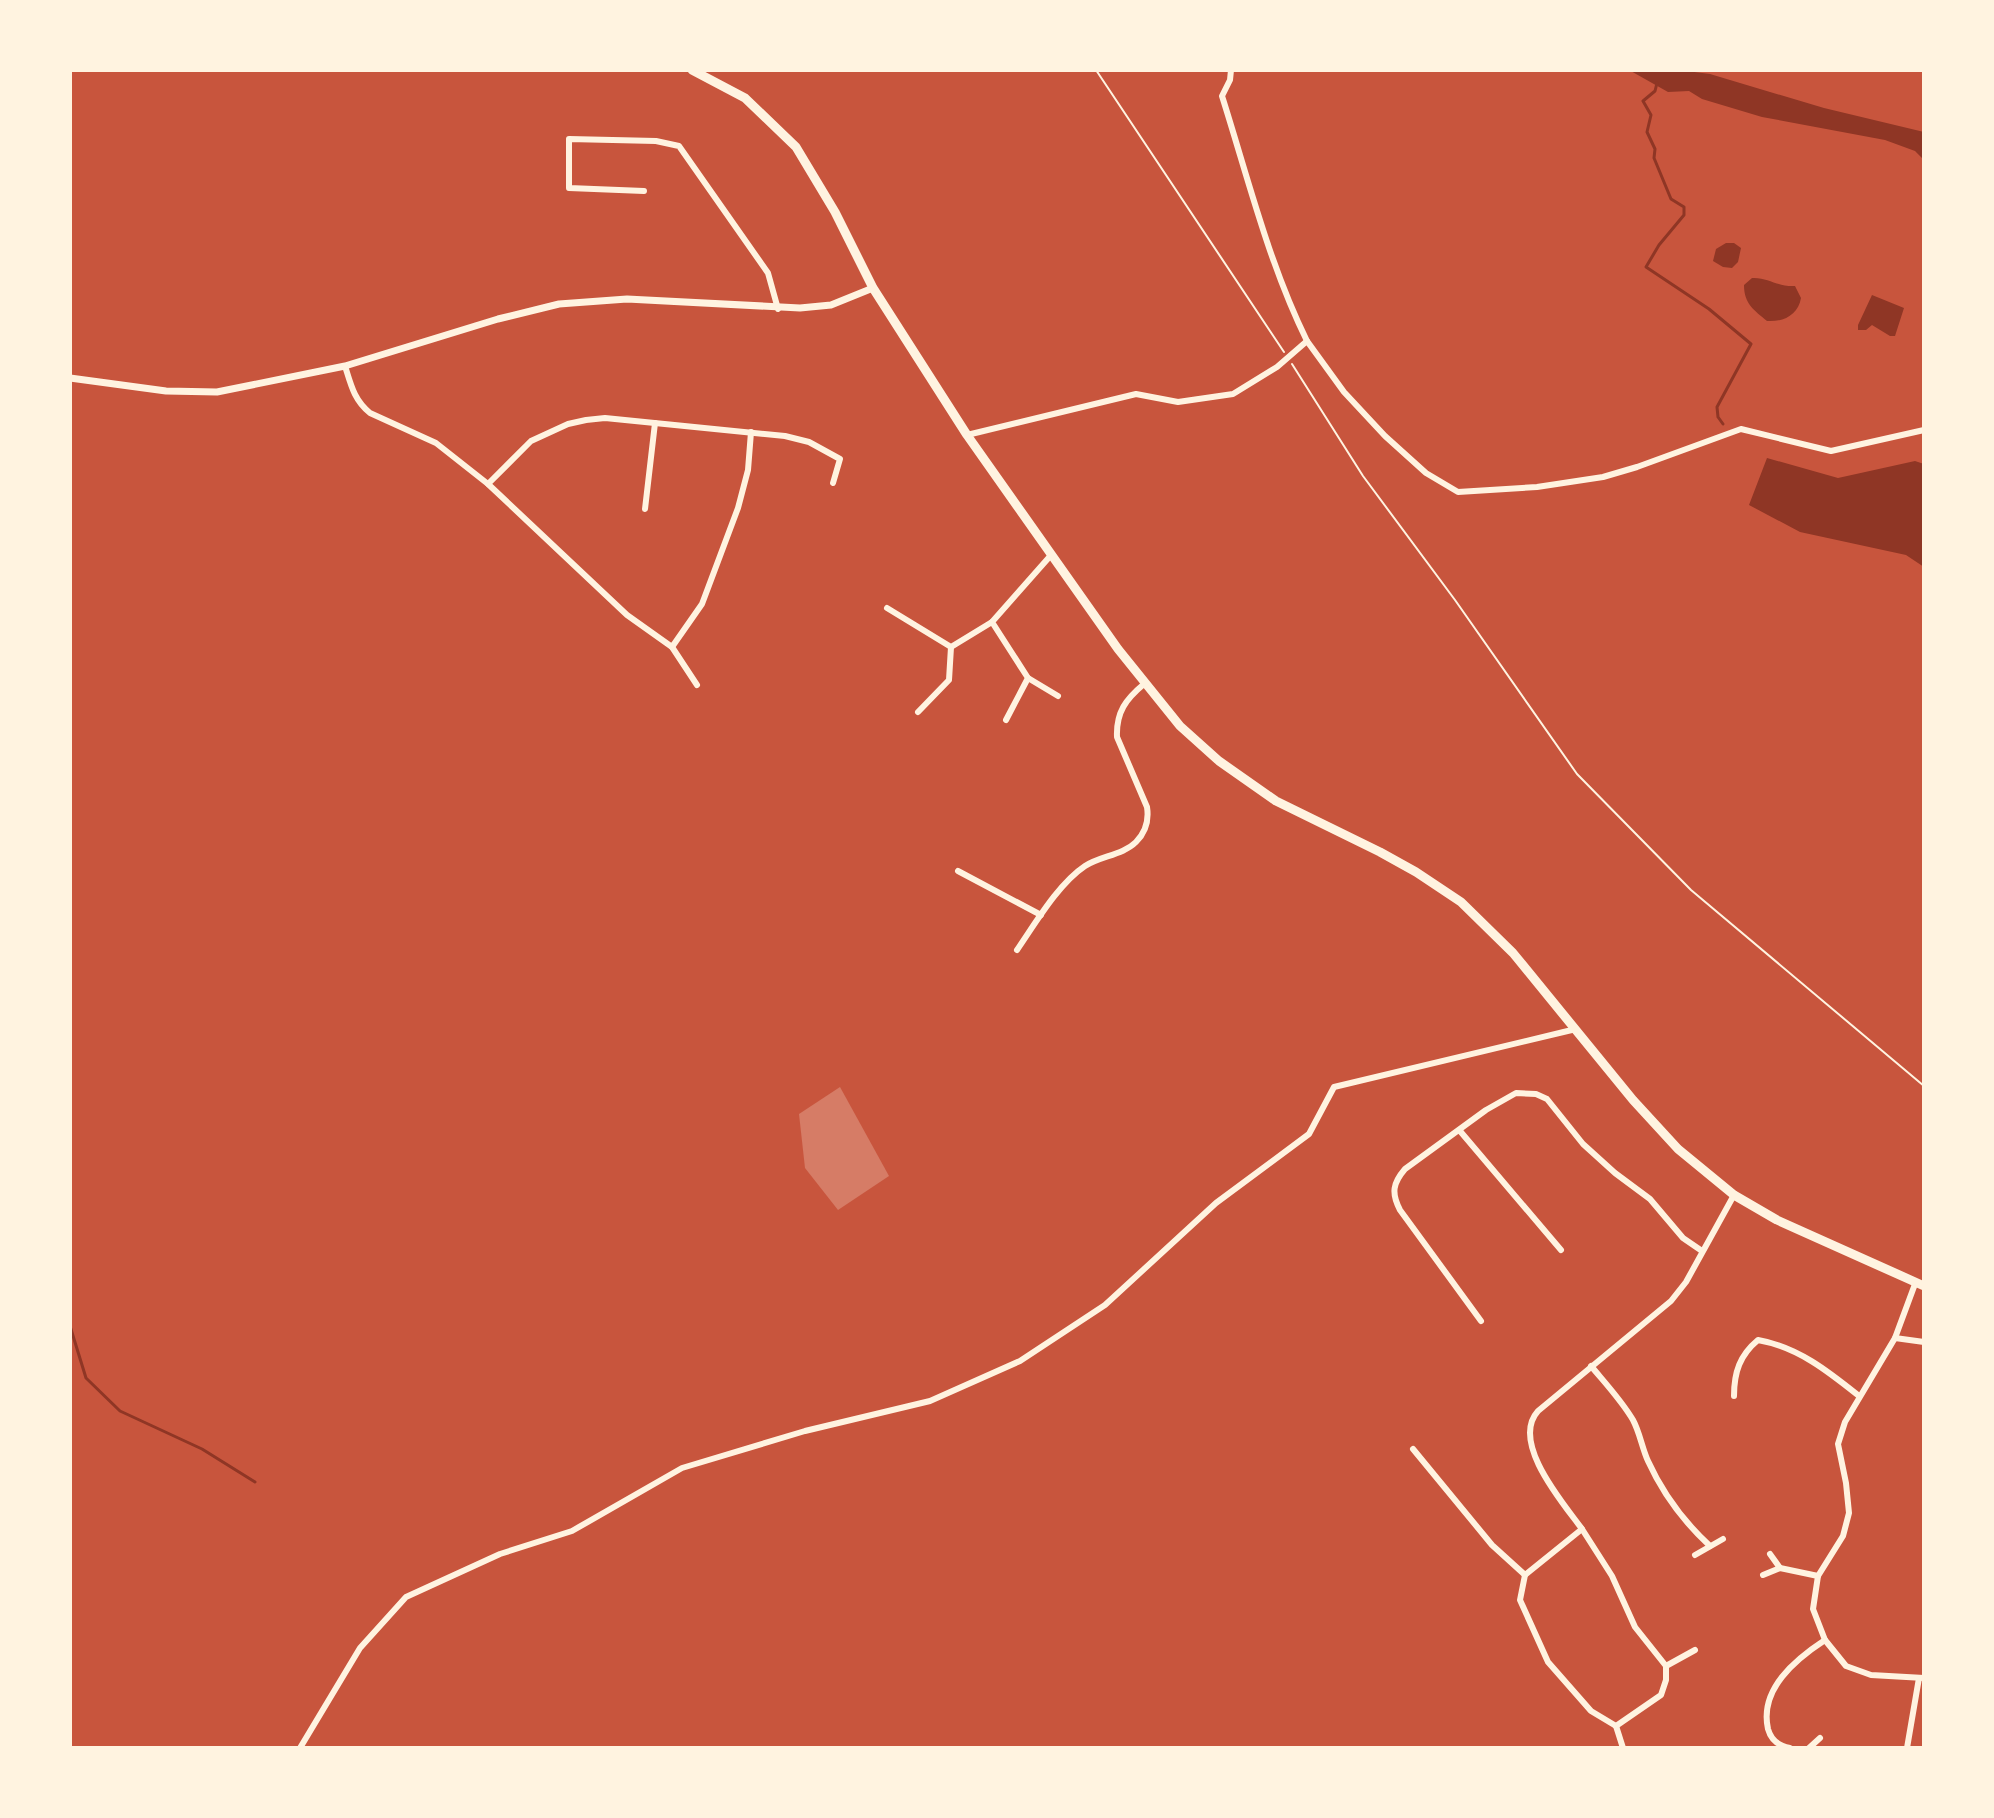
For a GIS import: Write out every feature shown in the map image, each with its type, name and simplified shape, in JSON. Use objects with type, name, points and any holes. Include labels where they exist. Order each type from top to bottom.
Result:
[{"type":"main road","points":[[692,70],[745,98],[796,147],[835,212],[873,288],[967,435],[1144,684],[1180,726],[1219,761],[1276,801],[1404,865],[1461,902],[1513,953],[1633,1100],[1678,1149],[1734,1195],[1777,1220],[1920,1285]]},
{"type":"street","points":[[1231,70],[1222,96],[1269,247],[1307,341],[1344,392],[1385,436],[1426,473],[1458,492],[1537,487],[1603,477],[1741,429],[1831,451],[1924,430]]},
{"type":"street","points":[[644,191],[569,188],[569,139],[656,141],[679,146],[768,273],[778,309]]},
{"type":"street","points":[[70,378],[166,391],[217,392],[345,366],[498,319],[559,304],[627,299],[778,309],[831,305],[873,288]]},
{"type":"street","points":[[967,435],[1136,394],[1178,402],[1233,394],[1277,367],[1307,341]]},
{"type":"street","points":[[345,366],[355,399],[363,407],[436,443],[488,484],[627,615],[672,647],[697,685]]},
{"type":"street","points":[[488,484],[531,441],[568,424],[605,418],[751,432],[809,442],[840,459],[833,483]]},
{"type":"street","points":[[645,509],[655,423]]},
{"type":"street","points":[[672,647],[702,604],[738,508],[748,470],[751,432]]},
{"type":"street","points":[[951,647],[992,622],[1052,554]]},
{"type":"street","points":[[887,608],[951,647]]},
{"type":"street","points":[[992,622],[1028,678],[1058,696]]},
{"type":"street","points":[[918,712],[949,680],[951,647]]},
{"type":"street","points":[[1006,720],[1028,678]]},
{"type":"street","points":[[1017,950],[1074,875],[1087,865],[1135,843],[1146,825],[1147,807],[1117,737],[1116,724],[1120,710],[1144,684]]},
{"type":"street","points":[[958,871],[1041,915]]},
{"type":"street","points":[[300,1748],[360,1648],[406,1597],[500,1554],[572,1531],[682,1468],[805,1431],[930,1401],[1020,1361],[1105,1305],[1216,1203],[1309,1134],[1334,1087],[1576,1029]]},
{"type":"street","points":[[1481,1321],[1393,1198],[1395,1181],[1405,1169],[1486,1110],[1516,1093],[1536,1094],[1547,1099],[1583,1144],[1650,1199],[1683,1238],[1702,1251]]},
{"type":"street","points":[[1460,1131],[1561,1250]]},
{"type":"street","points":[[1616,1726],[1661,1695],[1666,1666],[1635,1627],[1612,1576],[1553,1491],[1529,1438],[1532,1417],[1671,1301],[1686,1282],[1734,1195]]},
{"type":"street","points":[[1907,1748],[1922,1678],[1871,1675],[1846,1666],[1825,1640],[1813,1609],[1818,1576],[1843,1536],[1849,1513],[1838,1444],[1845,1422],[1895,1338],[1920,1285]]},
{"type":"street","points":[[1895,1338],[1924,1342]]},
{"type":"street","points":[[1734,1396],[1734,1376],[1746,1351],[1758,1340],[1773,1342],[1820,1365],[1859,1396]]},
{"type":"street","points":[[1591,1366],[1635,1423],[1647,1460],[1676,1510],[1710,1546]]},
{"type":"street","points":[[1413,1449],[1492,1545],[1525,1575]]},
{"type":"street","points":[[1582,1529],[1525,1575],[1520,1600],[1548,1662],[1591,1711],[1616,1726],[1623,1748]]},
{"type":"street","points":[[1695,1555],[1723,1539]]},
{"type":"street","points":[[1770,1554],[1780,1568]]},
{"type":"street","points":[[1763,1575],[1780,1568],[1818,1576]]},
{"type":"street","points":[[1790,1748],[1780,1746],[1770,1734],[1765,1715],[1777,1682],[1800,1656],[1825,1640]]},
{"type":"street","points":[[1666,1666],[1695,1650]]},
{"type":"street","points":[[1809,1748],[1820,1738]]},
{"type":"path","points":[[1096,70],[1244,290],[1363,476],[1577,774],[1691,890],[1924,1086]]},
{"type":"shaded area","points":[[1629,70],[1679,70],[1710,74],[1824,108],[1924,132],[1924,160],[1915,151],[1885,140],[1762,117],[1702,99],[1689,91],[1668,92]]},
{"type":"shaded area","points":[[1726,243],[1734,243],[1741,248],[1738,262],[1732,268],[1713,261],[1716,249]]},
{"type":"shaded area","points":[[1752,278],[1795,286],[1801,298],[1797,309],[1784,319],[1767,321],[1746,297],[1744,285]]},
{"type":"shaded area","points":[[1872,295],[1904,308],[1895,336],[1872,325],[1866,330],[1858,330]]},
{"type":"shaded area","points":[[1767,458],[1838,478],[1915,461],[1924,464],[1924,567],[1906,555],[1800,532],[1749,505]]},
{"type":"building","points":[[840,1087],[889,1176],[838,1210],[805,1168],[799,1114]]},
{"type":"waterway","points":[[1657,83],[1655,91],[1643,101],[1651,115],[1647,132],[1671,199],[1684,207],[1684,215],[1659,245],[1646,267],[1709,309],[1751,344],[1717,407],[1723,424]]},
{"type":"waterway","points":[[70,1326],[86,1378],[120,1411],[202,1449],[255,1482]]}]
